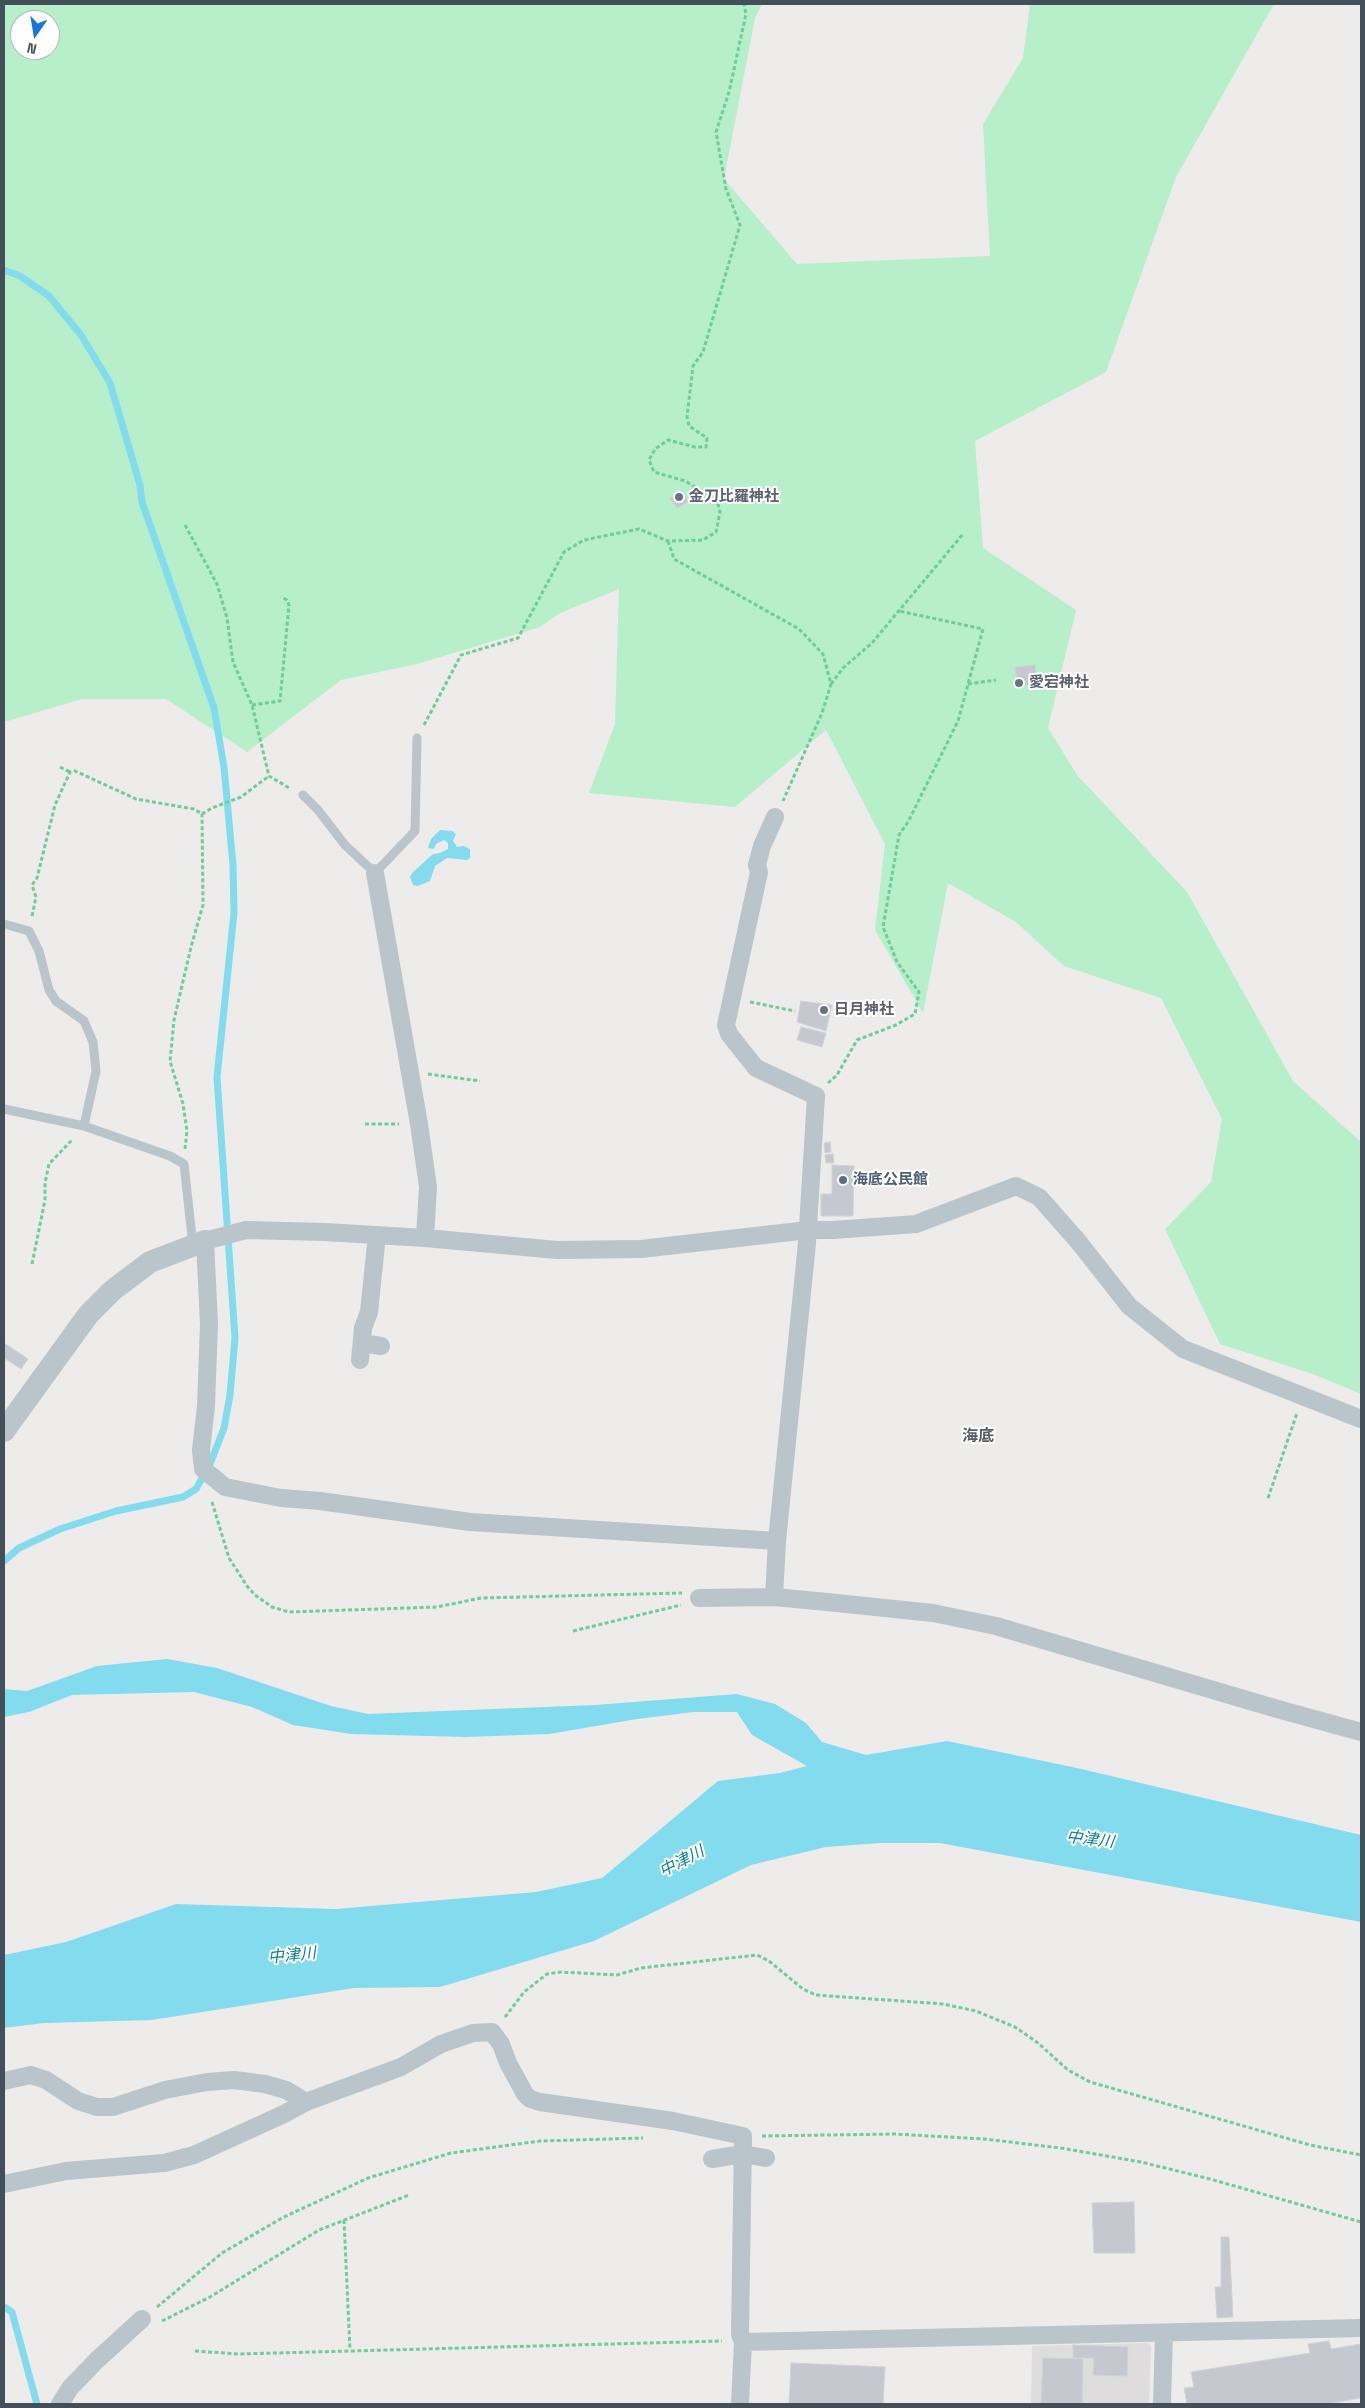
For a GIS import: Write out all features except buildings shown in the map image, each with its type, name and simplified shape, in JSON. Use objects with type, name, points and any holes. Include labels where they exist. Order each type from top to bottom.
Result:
[{"type":"street","points":[[774,1597],[777,1542],[808,1230],[816,1096],[756,1068],[729,1034],[726,1025],[758,872],[757,865],[762,846],[775,817]]},
{"type":"street","points":[[375,873],[420,1124],[428,1187],[425,1238]]},
{"type":"street","points":[[4,1431],[94,1309],[150,1262],[199,1244],[246,1230],[425,1238],[557,1250],[641,1249],[808,1230],[916,1224],[1016,1186],[1039,1197],[1077,1240],[1129,1306],[1156,1330],[1183,1349],[1361,1419]]},
{"type":"street","points":[[377,1235],[369,1312],[363,1328],[361,1352],[381,1346]]},
{"type":"street","points":[[199,1244],[209,1324],[206,1406],[201,1450],[203,1469],[225,1487],[282,1498],[320,1501],[470,1522],[777,1542]]},
{"type":"street","points":[[699,1598],[774,1597],[933,1613],[996,1626],[1361,1732]]},
{"type":"street","points":[[4,2184],[66,2171],[164,2163],[186,2157],[284,2114],[306,2102],[401,2067],[441,2044],[474,2033],[492,2032],[501,2044],[508,2064],[525,2094],[530,2099],[540,2102],[673,2120],[743,2136],[740,2334],[743,2342],[740,2404]]},
{"type":"street","points":[[4,2081],[30,2076],[46,2080],[78,2101],[97,2107],[113,2107],[165,2090],[234,2080],[265,2084],[286,2090],[306,2102]]},
{"type":"street","points":[[712,2159],[743,2154],[766,2158]]},
{"type":"street","points":[[60,2404],[70,2388],[97,2360],[140,2321]]},
{"type":"street","points":[[743,2342],[1361,2328]]},
{"type":"street","points":[[1162,2404],[1164,2333]]},
{"type":"lane","points":[[302,795],[318,810],[345,845],[375,873],[415,831],[417,738]]},
{"type":"lane","points":[[4,924],[29,931],[39,951],[49,990],[56,1001],[84,1021],[93,1042],[96,1071],[84,1126]]},
{"type":"lane","points":[[4,1109],[84,1126],[170,1156],[184,1164],[199,1244]]},
{"type":"path","points":[[417,738],[461,655],[518,638],[564,552],[584,540],[639,529],[668,541],[702,540],[716,532],[720,512],[717,500],[685,481],[654,472],[649,460],[655,448],[668,440],[695,447],[706,447],[707,438],[689,426],[687,417],[693,366],[704,352],[740,225],[726,189],[716,132],[729,92],[746,14],[744,4]]},
{"type":"path","points":[[185,526],[217,584],[227,618],[233,662],[252,705],[269,776],[302,795]]},
{"type":"path","points":[[775,817],[822,714],[831,684],[842,668],[872,643],[963,534]]},
{"type":"path","points":[[668,541],[674,559],[799,628],[823,654],[831,684]]},
{"type":"path","points":[[252,705],[280,701],[289,605],[287,600],[281,597]]},
{"type":"path","points":[[811,1094],[837,1075],[858,1040],[896,1025],[915,1014],[919,992],[897,962],[883,927],[899,835],[908,822],[958,721],[983,629],[899,611]]},
{"type":"path","points":[[968,684],[996,680]]},
{"type":"path","points":[[60,767],[70,772],[75,771],[136,799],[194,809],[202,814]]},
{"type":"path","points":[[32,886],[37,878],[55,805],[70,772]]},
{"type":"path","points":[[202,814],[212,808],[241,797],[269,776]]},
{"type":"path","points":[[184,1164],[187,1131],[183,1104],[170,1061],[174,1020],[191,946],[203,905],[202,814]]},
{"type":"path","points":[[28,882],[36,896],[29,931]]},
{"type":"path","points":[[733,998],[796,1011]]},
{"type":"path","points":[[411,1072],[480,1081]]},
{"type":"path","points":[[365,1124],[420,1124]]},
{"type":"path","points":[[32,1264],[46,1200],[45,1184],[49,1164],[75,1136]]},
{"type":"path","points":[[1268,1498],[1303,1396]]},
{"type":"path","points":[[217,1482],[211,1499],[229,1558],[255,1595],[272,1607],[289,1612],[437,1607],[481,1598],[692,1592],[699,1598],[692,1602],[573,1630]]},
{"type":"path","points":[[492,2032],[524,1992],[547,1974],[561,1972],[617,1974],[641,1968],[757,1955],[769,1961],[803,1989],[816,1995],[943,2004],[976,2011],[1015,2027],[1038,2043],[1068,2070],[1090,2082],[1310,2145],[1361,2155]]},
{"type":"path","points":[[743,2136],[895,2134],[984,2139],[1061,2148],[1141,2162],[1210,2179],[1361,2222]]},
{"type":"path","points":[[409,2195],[318,2230],[210,2297],[177,2314],[148,2326],[140,2321],[222,2253],[282,2218],[368,2178],[451,2153],[540,2140],[651,2138]]},
{"type":"path","points":[[344,2220],[350,2350]]},
{"type":"path","points":[[195,2351],[239,2354],[743,2342]]},
{"type":"shaded area","points":[[1148,2343],[1151,2346],[1149,2404],[1031,2404],[1032,2346]]},
{"type":"green space","points":[[4,4],[762,4],[755,18],[724,179],[797,264],[990,256],[983,124],[1023,58],[1030,4],[1274,4],[1176,177],[1106,372],[975,441],[983,548],[1076,610],[1048,728],[1077,775],[1187,892],[1293,1081],[1361,1142],[1361,1394],[1313,1374],[1220,1344],[1165,1229],[1211,1182],[1222,1119],[1161,998],[1064,966],[1016,922],[948,883],[923,1013],[875,930],[885,844],[826,730],[735,807],[589,793],[615,724],[619,589],[560,613],[540,627],[417,664],[341,680],[247,752],[166,699],[82,699],[4,722]]},
{"type":"water","points":[[440,830],[452,831],[456,834],[453,841],[457,847],[464,846],[470,849],[470,858],[467,860],[447,858],[435,866],[430,881],[418,886],[413,885],[410,877],[413,872],[433,854],[448,849],[448,843],[444,840],[436,844],[434,849],[428,848],[431,839]]},
{"type":"water","name":"中津川","points":[[167,1659],[217,1668],[331,1706],[368,1714],[595,1705],[737,1694],[775,1704],[806,1723],[822,1742],[866,1755],[947,1741],[1077,1768],[1361,1835],[1361,1922],[940,1843],[881,1843],[826,1847],[751,1865],[594,1941],[440,1987],[354,1988],[152,2020],[44,2023],[4,2028],[4,1955],[66,1942],[176,1904],[336,1909],[536,1892],[602,1878],[718,1781],[780,1773],[807,1766],[752,1735],[737,1712],[694,1712],[637,1719],[549,1734],[466,1737],[351,1734],[293,1725],[252,1707],[194,1692],[72,1695],[29,1712],[4,1717],[4,1689],[27,1691],[97,1666]]},
{"type":"waterway","points":[[4,270],[20,276],[49,296],[81,335],[110,383],[140,485],[142,502],[214,708],[224,767],[233,865],[234,913],[217,1077],[235,1338],[230,1395],[224,1428],[210,1464],[196,1489],[183,1497],[116,1511],[60,1529],[19,1548],[4,1561]]},
{"type":"waterway","points":[[4,2307],[12,2312],[37,2404]]},
{"type":"place","name":"金刀比羅神社","points":[[679,497]]},
{"type":"place","name":"愛宕神社","points":[[1019,683]]},
{"type":"place","name":"日月神社","points":[[824,1010]]},
{"type":"place","name":"海底公民館","points":[[843,1180]]},
{"type":"district","name":"海底","points":[[978,1437]]}]
